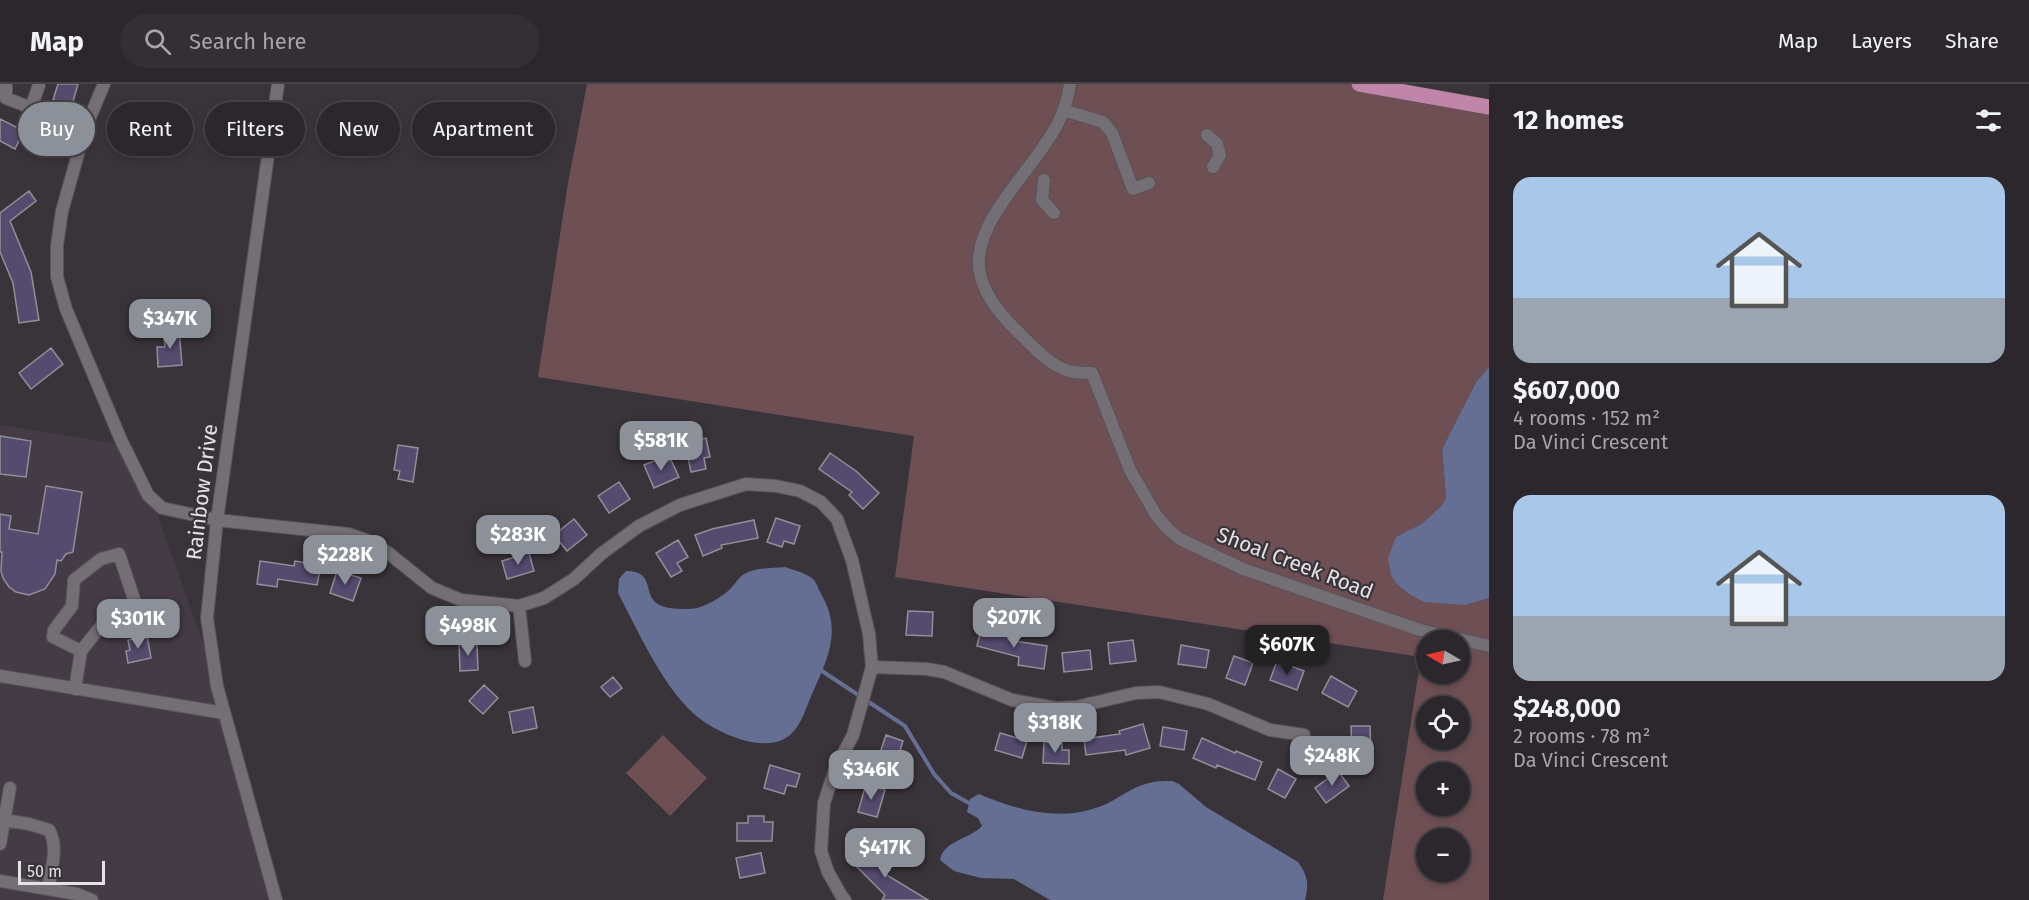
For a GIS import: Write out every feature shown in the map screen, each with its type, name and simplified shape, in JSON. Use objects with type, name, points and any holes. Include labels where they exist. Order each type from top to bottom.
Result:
[{"type":"main road","points":[[1359,84],[1381,86],[1489,107]]},
{"type":"street","points":[[6,84],[6,98],[31,108],[39,84]]},
{"type":"street","points":[[104,84],[85,129],[62,211],[57,245],[57,277],[66,309],[118,432],[148,495],[162,508],[217,520],[348,534],[366,540],[387,552],[432,588],[461,600],[519,606],[544,598],[574,579],[601,554],[639,526],[680,505],[746,484],[776,486],[800,491],[820,502],[837,519],[852,560],[863,604],[872,667],[853,735],[835,770],[824,803],[821,851],[828,872],[845,900]]},
{"type":"street","name":"Rainbow Drive","points":[[276,900],[224,712],[212,659],[207,618],[217,520],[278,84]]},
{"type":"street","name":"Shoal Creek Road","points":[[1070,84],[1058,124],[993,218],[979,256],[979,268],[984,286],[1006,320],[1045,358],[1069,371],[1096,372],[1130,470],[1156,515],[1180,539],[1254,573],[1420,630],[1489,646]]},
{"type":"street","points":[[1063,110],[1103,122],[1112,133],[1133,189],[1149,183]]},
{"type":"street","points":[[1207,135],[1217,144],[1220,155],[1213,167]]},
{"type":"street","points":[[1044,180],[1042,200],[1054,213]]},
{"type":"street","points":[[75,689],[81,651],[110,616],[135,602],[119,554],[101,559],[74,580],[72,606],[54,630],[53,638],[81,651]]},
{"type":"street","points":[[519,606],[525,662]]},
{"type":"street","points":[[872,667],[927,669],[944,672],[1012,700],[1056,708],[1076,707],[1136,693],[1159,692],[1208,704],[1270,730],[1304,735]]},
{"type":"street","points":[[0,676],[224,712]]},
{"type":"street","points":[[0,844],[10,788]]},
{"type":"street","points":[[4,820],[49,830],[54,838],[54,853],[48,889]]},
{"type":"street","points":[[0,881],[77,894],[92,900]]},
{"type":"shaded area","points":[[587,84],[1350,84],[1489,108],[1489,367],[1476,382],[1442,449],[1446,498],[1423,523],[1397,537],[1466,605],[1489,598],[1489,900],[1383,900],[1417,684],[1470,684],[1470,630],[1416,630],[1416,656],[895,577],[914,436],[538,377],[568,183]]},
{"type":"shaded area","points":[[0,425],[133,446],[234,730],[278,900],[0,900]]},
{"type":"shaded area","points":[[663,735],[707,778],[670,816],[626,773]]},
{"type":"water","points":[[1489,367],[1489,598],[1466,605],[1424,602],[1409,594],[1396,583],[1391,575],[1388,558],[1396,537],[1423,523],[1446,498],[1442,449],[1476,382]]},
{"type":"water","points":[[785,567],[807,575],[816,583],[831,619],[831,644],[828,656],[801,720],[790,735],[774,743],[735,738],[700,719],[670,687],[618,593],[619,579],[626,571],[636,572],[646,580],[655,602],[668,608],[690,609],[718,599],[748,572]]},
{"type":"water","points":[[1172,781],[1179,784],[1206,807],[1298,862],[1307,880],[1305,900],[1050,900],[1014,879],[981,878],[954,871],[940,860],[946,848],[982,826],[978,818],[967,812],[970,799],[979,794],[1023,809],[1068,814],[1099,807],[1142,785]]},
{"type":"building","points":[[58,84],[78,84],[73,102],[53,100]]},
{"type":"building","points":[[0,119],[18,128],[18,143],[15,149],[0,141]]},
{"type":"building","points":[[29,191],[36,201],[10,221],[31,272],[39,320],[19,323],[13,283],[0,252],[0,213]]},
{"type":"building","points":[[179,329],[182,365],[158,367],[157,347],[165,347],[163,330]]},
{"type":"building","points":[[51,348],[63,364],[31,389],[19,373]]},
{"type":"building","points":[[0,436],[31,441],[26,477],[0,474]]},
{"type":"building","points":[[706,438],[710,457],[704,458],[706,469],[691,472],[685,442]]},
{"type":"building","points":[[398,445],[418,448],[413,482],[398,479],[400,471],[394,470]]},
{"type":"building","points":[[830,453],[856,471],[879,493],[863,509],[849,495],[852,492],[819,469]]},
{"type":"building","points":[[659,459],[661,464],[671,460],[679,477],[654,488],[644,465]]},
{"type":"building","points":[[619,482],[630,499],[609,513],[598,496]]},
{"type":"building","points":[[46,486],[82,492],[73,552],[66,554],[61,561],[57,560],[55,574],[45,589],[29,595],[16,592],[3,578],[0,514],[11,516],[9,529],[38,534]]},
{"type":"building","points":[[776,518],[800,526],[794,544],[784,541],[782,547],[767,542]]},
{"type":"building","points":[[574,519],[587,535],[567,551],[554,535]]},
{"type":"building","points":[[754,520],[758,538],[721,545],[722,548],[703,556],[695,535]]},
{"type":"building","points":[[678,540],[688,557],[677,563],[682,571],[671,577],[656,553]]},
{"type":"building","points":[[529,553],[534,571],[507,579],[502,561]]},
{"type":"building","points":[[260,561],[294,566],[295,561],[321,565],[317,585],[278,579],[277,587],[257,584]]},
{"type":"building","points":[[337,571],[361,578],[353,601],[330,593]]},
{"type":"building","points":[[908,611],[933,612],[932,636],[906,635]]},
{"type":"building","points":[[981,629],[1009,636],[1008,640],[1047,646],[1044,669],[1018,665],[1019,657],[977,646]]},
{"type":"building","points":[[147,636],[151,658],[128,663],[126,651],[130,650],[128,640]]},
{"type":"building","points":[[1133,640],[1136,661],[1110,664],[1108,643]]},
{"type":"building","points":[[459,643],[477,643],[478,670],[460,671]]},
{"type":"building","points":[[1181,645],[1209,650],[1206,668],[1178,664]]},
{"type":"building","points":[[1090,650],[1092,669],[1064,672],[1062,653]]},
{"type":"building","points":[[1234,656],[1253,663],[1245,685],[1226,678]]},
{"type":"building","points":[[1277,661],[1304,671],[1297,690],[1270,680]]},
{"type":"building","points":[[1331,676],[1357,691],[1348,707],[1322,693]]},
{"type":"building","points":[[613,677],[622,688],[610,697],[601,687]]},
{"type":"building","points":[[484,685],[498,698],[483,714],[469,701]]},
{"type":"building","points":[[533,707],[537,728],[513,733],[509,712]]},
{"type":"building","points":[[1143,724],[1150,748],[1126,755],[1125,750],[1086,755],[1084,739],[1120,734],[1119,731]]},
{"type":"building","points":[[1351,726],[1370,726],[1371,755],[1352,755]]},
{"type":"building","points":[[1163,727],[1187,731],[1184,750],[1160,746]]},
{"type":"building","points":[[1000,733],[1027,741],[1022,758],[995,750]]},
{"type":"building","points":[[886,735],[903,741],[895,767],[877,762]]},
{"type":"building","points":[[1202,738],[1262,762],[1255,780],[1193,758]]},
{"type":"building","points":[[1044,742],[1062,743],[1062,750],[1069,750],[1069,764],[1043,763]]},
{"type":"building","points":[[770,765],[800,774],[796,787],[787,785],[784,794],[764,788]]},
{"type":"building","points":[[1278,769],[1296,779],[1285,798],[1268,789]]},
{"type":"building","points":[[1338,771],[1349,786],[1326,803],[1315,788]]},
{"type":"building","points":[[866,784],[885,790],[877,817],[858,812]]},
{"type":"building","points":[[748,816],[764,816],[764,822],[773,822],[772,841],[737,841],[737,823],[748,823]]},
{"type":"building","points":[[869,849],[890,870],[885,874],[928,900],[882,900],[885,895],[854,864]]},
{"type":"building","points":[[761,853],[765,873],[740,878],[736,858]]},
{"type":"waterway","points":[[822,671],[905,726],[934,774],[951,793],[969,803]]}]
